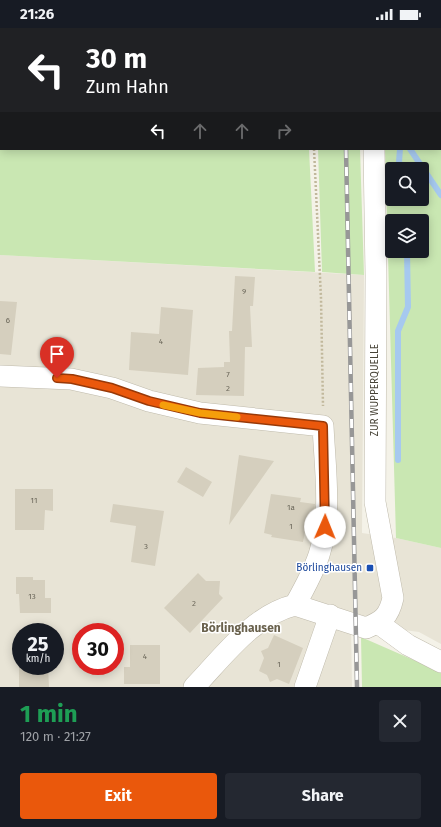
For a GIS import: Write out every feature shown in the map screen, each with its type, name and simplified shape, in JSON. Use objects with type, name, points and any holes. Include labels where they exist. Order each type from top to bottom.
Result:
[{"type":"street","name":"ZUR WUPPERQUELLE","points":[[374,150],[376,275],[375,502],[393,598],[390,612],[378,623]]},
{"type":"street","points":[[0,376],[72,379],[112,388],[149,401],[200,413],[323,426],[325,527],[319,555],[307,583],[295,605]]},
{"type":"street","points":[[194,687],[239,638],[281,608],[295,605],[366,628],[378,623],[408,646],[441,662]]},
{"type":"street","points":[[305,687],[330,616]]},
{"type":"path","points":[[314,150],[321,298],[323,426]]},
{"type":"shaded area","points":[[0,255],[364,275],[362,533],[396,538],[441,548],[441,644],[419,632],[351,623],[352,687],[0,687]]},
{"type":"green space","points":[[0,150],[309,150],[315,272],[0,255]]},
{"type":"green space","points":[[318,150],[360,150],[364,275],[322,272]]},
{"type":"green space","points":[[385,150],[441,150],[441,548],[396,538],[388,258],[429,258],[429,214],[387,214],[387,206],[429,206],[429,162],[385,162]]},
{"type":"green space","points":[[361,637],[441,672],[441,687],[362,687]]},
{"type":"building","points":[[235,276],[255,277],[253,306],[250,306],[252,347],[245,347],[244,396],[196,395],[198,368],[224,367],[224,362],[230,362],[229,331],[232,331]]},
{"type":"building","points":[[0,301],[17,302],[11,355],[0,354]]},
{"type":"building","points":[[161,307],[193,310],[188,375],[129,370],[131,332],[159,334]]},
{"type":"building","points":[[239,455],[274,461],[229,525]]},
{"type":"building","points":[[186,467],[212,482],[203,497],[177,482]]},
{"type":"building","points":[[15,489],[53,489],[53,511],[45,510],[44,530],[15,530]]},
{"type":"building","points":[[271,494],[301,498],[300,502],[315,504],[312,533],[305,532],[303,542],[271,537],[272,535],[264,533]]},
{"type":"building","points":[[113,504],[164,511],[155,566],[131,562],[136,526],[110,522]]},
{"type":"building","points":[[198,573],[206,581],[220,581],[219,594],[223,598],[190,633],[164,608]]},
{"type":"building","points":[[16,577],[33,577],[33,580],[45,580],[45,598],[51,598],[51,613],[20,613],[19,594],[16,594]]},
{"type":"building","points":[[274,635],[303,648],[289,684],[277,679],[270,682],[267,675],[259,671],[264,658],[261,651],[268,648]]},
{"type":"building","points":[[130,645],[160,645],[160,684],[124,684],[124,667],[130,667]]},
{"type":"building","points":[[19,675],[48,675],[49,687],[19,687]]},
{"type":"waterway","points":[[399,162],[400,150]]},
{"type":"waterway","points":[[411,150],[441,195]]},
{"type":"waterway","points":[[398,460],[398,331],[408,307],[407,258]]},
{"type":"railway","points":[[346,150],[357,687]]},
{"type":"slow traffic","points":[[163,405],[200,413],[237,417]]},
{"type":"place","name":"Börlinghausen","points":[[370,568]]},
{"type":"district","name":"Börlinghausen","points":[[241,628]]},
{"type":"route","points":[[57,378],[72,379],[112,388],[149,401],[200,413],[323,426],[325,527]]}]
